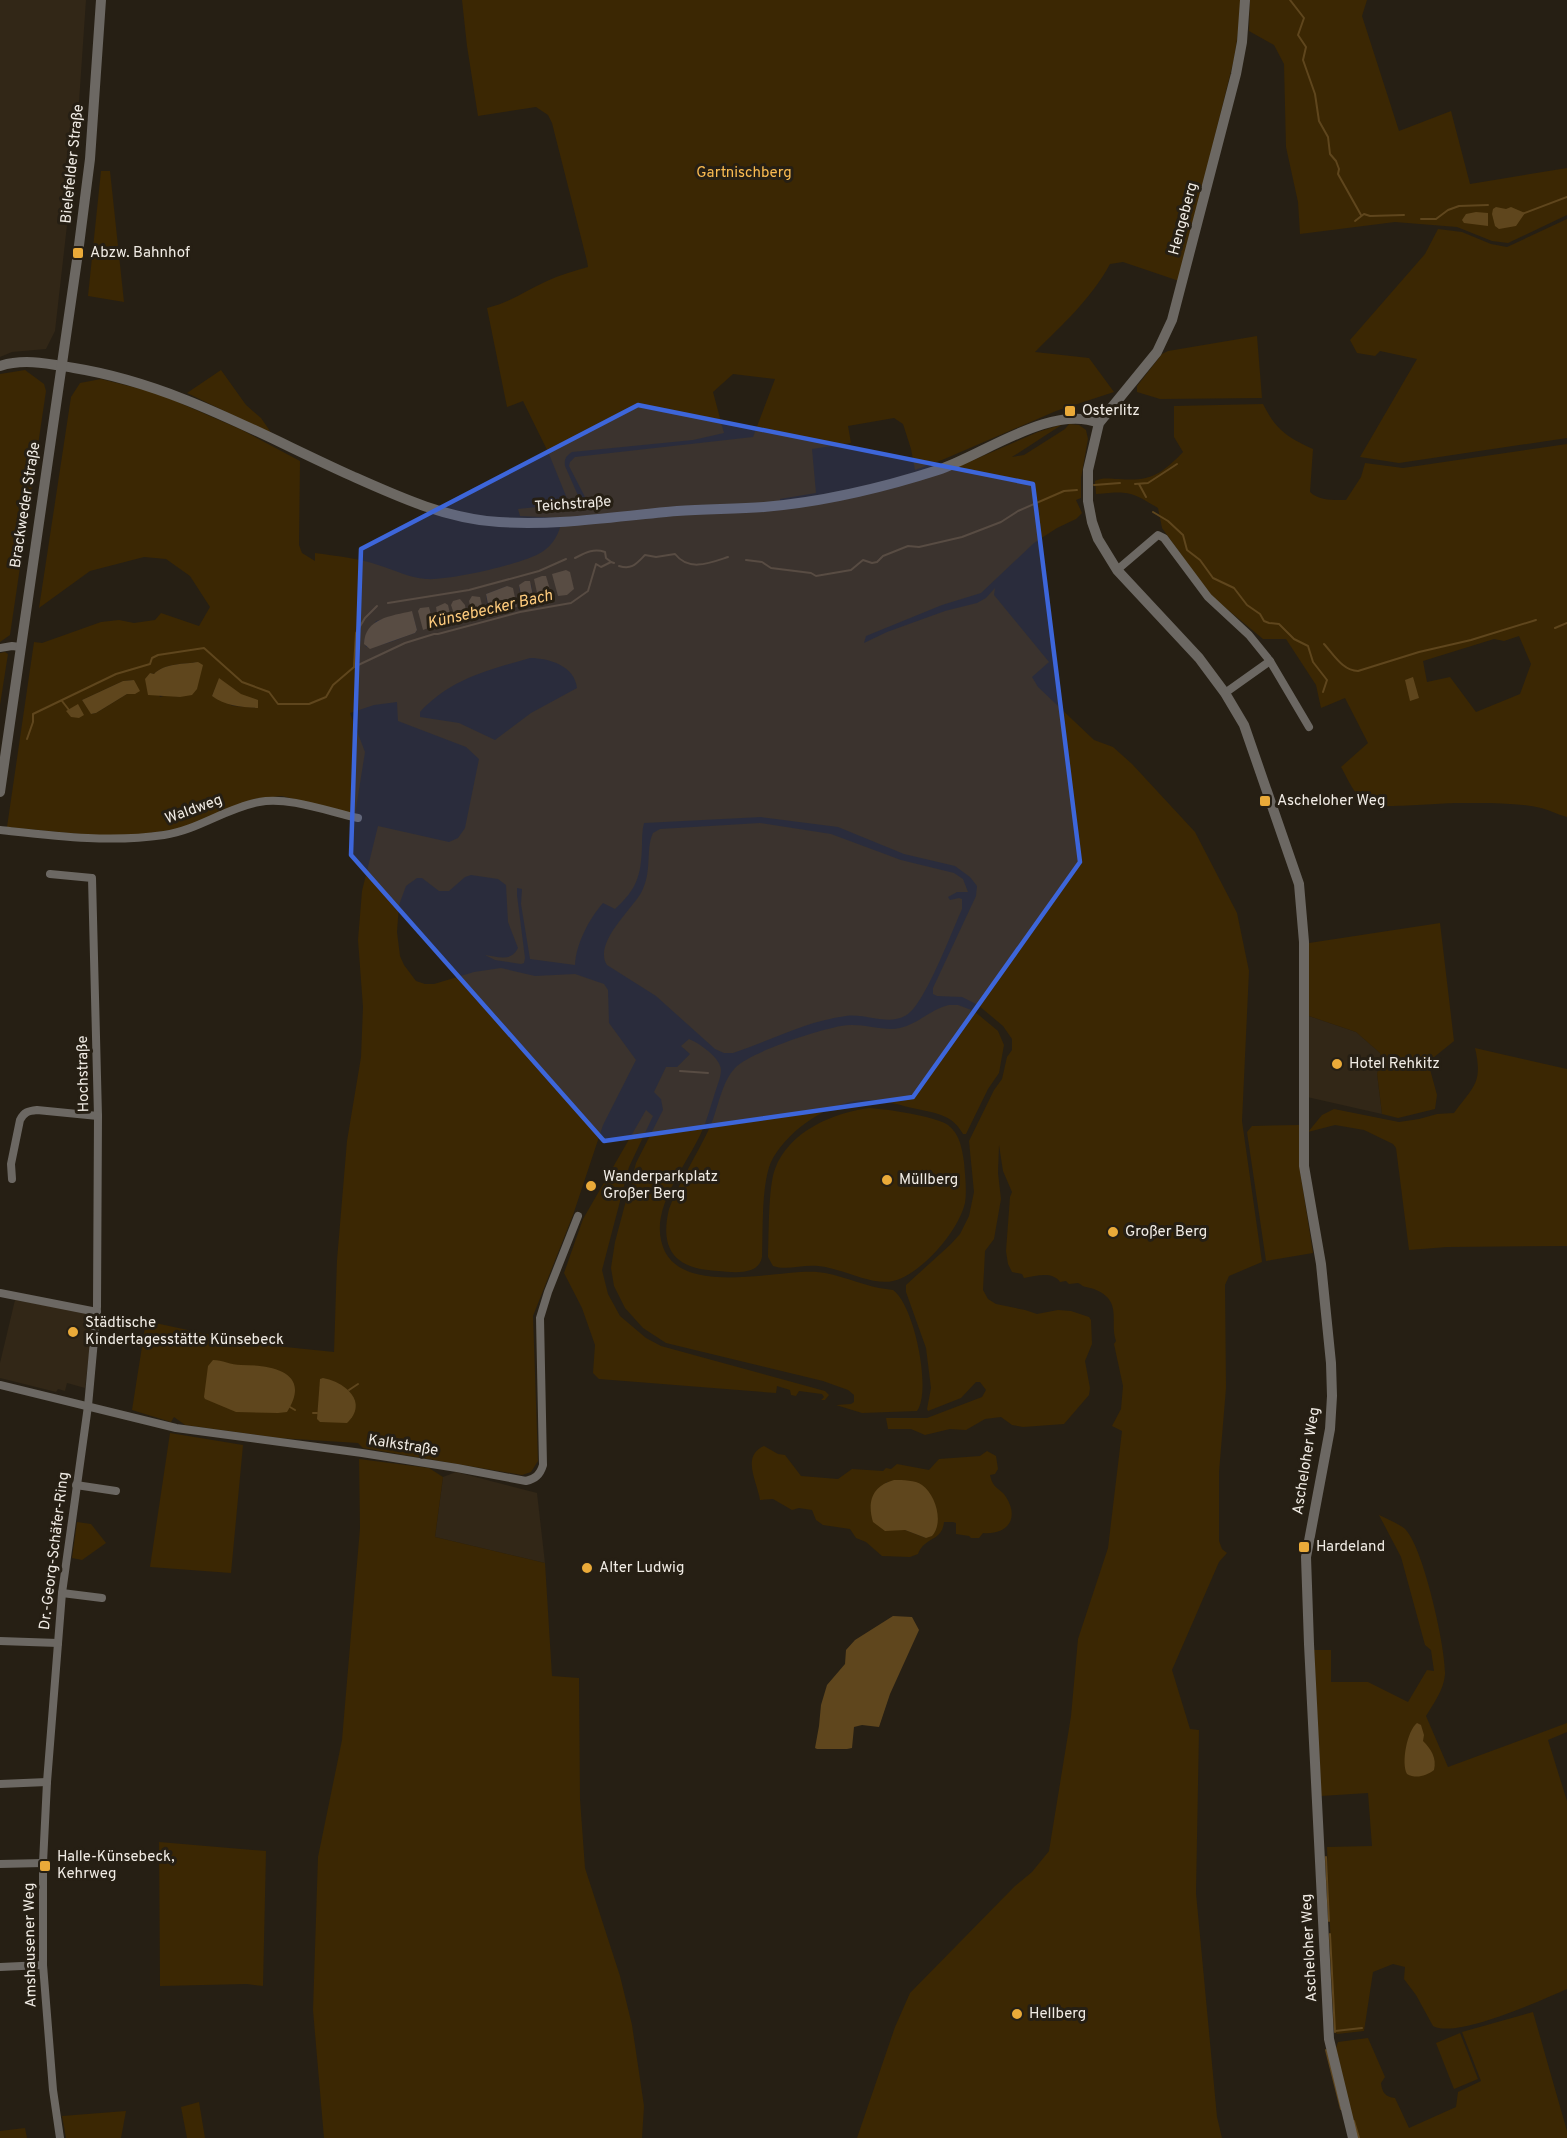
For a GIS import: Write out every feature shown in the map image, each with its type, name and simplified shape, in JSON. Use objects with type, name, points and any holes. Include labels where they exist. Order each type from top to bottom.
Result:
[{"type":"street","name":"Bielefelder Straße","points":[[62,366],[90,159],[101,0]]},
{"type":"street","name":"Hengeberg","points":[[1100,423],[1157,352],[1172,320],[1236,74],[1242,42],[1245,0]]},
{"type":"street","name":"Teichstraße","points":[[0,366],[23,362],[94,371],[177,395],[409,501],[465,518],[497,522],[560,522],[679,511],[765,507],[833,497],[941,469],[1037,426],[1062,419],[1089,419],[1100,423]]},
{"type":"street","name":"Brackweder Straße","points":[[0,792],[62,366]]},
{"type":"street","name":"Ascheloher Weg","points":[[1100,423],[1088,470],[1088,501],[1098,539],[1117,570],[1198,658],[1226,693],[1244,724],[1299,884],[1304,942],[1304,1166],[1321,1264],[1332,1396],[1330,1429],[1306,1557],[1309,1644],[1329,2039],[1353,2138]]},
{"type":"street","points":[[1117,570],[1158,536],[1164,538],[1208,597],[1249,635],[1270,661],[1309,727]]},
{"type":"street","points":[[0,648],[20,647]]},
{"type":"street","points":[[1226,693],[1270,661]]},
{"type":"street","name":"Waldweg","points":[[0,830],[101,840],[165,835],[182,831],[261,801],[280,801],[358,818]]},
{"type":"street","name":"Hochstraße","points":[[50,874],[92,878],[98,1116],[97,1312],[88,1406]]},
{"type":"street","points":[[12,1179],[11,1164],[23,1114],[37,1110],[98,1116]]},
{"type":"street","name":"Kalkstraße","points":[[0,1385],[176,1428],[374,1455],[526,1481],[532,1480],[543,1465],[540,1318],[578,1216]]},
{"type":"street","points":[[0,1293],[97,1312]]},
{"type":"street","name":"Dr.-Georg-Schäfer-Ring","points":[[0,1641],[57,1642],[88,1406]]},
{"type":"street","points":[[76,1485],[116,1491]]},
{"type":"street","points":[[62,1593],[102,1598]]},
{"type":"street","name":"Amshausener Weg","points":[[57,1642],[46,1782],[43,1965],[52,2090],[60,2138]]},
{"type":"street","points":[[0,1784],[46,1782]]},
{"type":"street","points":[[0,1864],[43,1863]]},
{"type":"street","points":[[0,1967],[43,1965]]},
{"type":"highlighted area","points":[[638,405],[1033,484],[1080,862],[913,1097],[604,1141],[351,855],[361,549]]},
{"type":"shaded area","points":[[0,0],[86,0],[76,146],[55,331],[46,349],[12,352],[0,357]]},
{"type":"shaded area","points":[[1309,1016],[1356,1032],[1380,1053],[1382,1063],[1377,1073],[1382,1114],[1307,1097]]},
{"type":"shaded area","points":[[15,1300],[94,1314],[85,1388],[67,1383],[65,1391],[58,1389],[56,1392],[0,1378],[0,1363]]},
{"type":"shaded area","points":[[456,1472],[537,1493],[545,1563],[435,1537],[443,1477]]},
{"type":"green space","name":"Gartnischberg","points":[[462,0],[1240,0],[1240,20],[1234,59],[1179,281],[1123,262],[1110,264],[1085,300],[1035,352],[1089,358],[1114,392],[1056,411],[915,470],[903,424],[894,418],[848,426],[851,443],[812,449],[816,493],[780,499],[781,508],[969,462],[1038,432],[1063,424],[1012,457],[1024,455],[1065,429],[1069,424],[1079,425],[1086,430],[1088,439],[1081,478],[1081,498],[1076,500],[1082,513],[1076,519],[1034,543],[981,593],[942,605],[866,636],[864,643],[945,611],[977,603],[986,598],[995,588],[994,595],[1049,662],[1032,677],[1038,687],[1094,740],[1113,747],[1132,764],[1195,832],[1237,913],[1249,971],[1242,1121],[1262,1262],[1229,1276],[1225,1285],[1226,1388],[1219,1472],[1219,1541],[1222,1549],[1227,1553],[1219,1562],[1172,1670],[1190,1729],[1199,1730],[1196,1893],[1217,2117],[1222,2138],[857,2138],[895,2027],[910,1993],[1015,1886],[1032,1872],[1049,1851],[1071,1716],[1078,1639],[1108,1548],[1122,1431],[1112,1426],[1121,1409],[1123,1386],[1114,1344],[1116,1341],[1112,1304],[1095,1289],[1078,1283],[1060,1282],[1049,1275],[1024,1278],[1022,1274],[1012,1272],[1006,1251],[1012,1192],[1003,1171],[999,1145],[998,1173],[1001,1199],[994,1239],[985,1251],[983,1290],[988,1299],[996,1304],[1037,1314],[1058,1310],[1071,1311],[1089,1317],[1092,1344],[1085,1361],[1090,1388],[1089,1395],[1064,1424],[1023,1427],[1012,1425],[1001,1417],[985,1419],[966,1430],[950,1429],[925,1435],[911,1429],[888,1429],[886,1418],[927,1418],[982,1397],[986,1390],[980,1382],[976,1382],[961,1398],[928,1411],[931,1388],[926,1348],[906,1292],[906,1285],[960,1234],[969,1216],[974,1192],[969,1141],[994,1090],[1002,1079],[1007,1057],[1012,1050],[1012,1039],[1003,1026],[978,1005],[962,997],[933,994],[933,988],[976,896],[977,886],[970,877],[955,866],[904,854],[838,827],[761,817],[644,823],[639,874],[633,888],[615,909],[603,903],[598,909],[581,940],[575,965],[530,959],[521,904],[522,889],[517,888],[525,958],[524,963],[521,964],[495,960],[485,955],[508,957],[518,948],[508,922],[506,885],[498,879],[471,875],[465,877],[449,891],[439,891],[422,878],[417,878],[406,886],[399,905],[397,932],[400,956],[416,981],[434,984],[474,972],[501,968],[535,976],[575,974],[604,984],[608,990],[609,1023],[636,1060],[603,1125],[573,1215],[533,1316],[538,1461],[531,1472],[522,1475],[363,1448],[358,1443],[279,1438],[185,1425],[174,1417],[171,1422],[132,1410],[146,1321],[248,1343],[334,1352],[337,1260],[347,1141],[361,1057],[363,1007],[358,940],[362,891],[378,826],[449,842],[458,838],[465,828],[479,759],[466,747],[398,721],[397,702],[374,705],[350,713],[365,752],[355,815],[282,796],[254,799],[184,828],[144,834],[100,836],[7,827],[34,642],[42,643],[101,622],[119,620],[134,623],[155,620],[161,613],[199,626],[210,607],[190,576],[166,559],[144,557],[90,571],[39,608],[71,397],[80,383],[101,379],[157,393],[242,430],[300,461],[299,545],[302,553],[315,561],[315,553],[339,556],[414,577],[437,579],[519,562],[546,549],[558,532],[561,518],[520,516],[518,509],[556,505],[568,501],[549,454],[523,401],[507,407],[487,308],[510,300],[552,279],[588,267],[552,123],[548,115],[536,107],[478,116]],"holes":[[[733,374],[775,379],[753,437],[575,457],[569,466],[586,499],[580,500],[565,466],[566,458],[572,452],[693,440],[724,433],[713,392]],[[531,584],[534,601],[521,601],[519,585]],[[507,586],[488,612],[486,594]],[[412,612],[417,630],[415,633],[372,647],[366,647],[364,640],[376,621]],[[530,658],[553,662],[571,674],[577,688],[531,713],[495,740],[459,723],[420,717],[420,712],[444,691],[470,677]],[[198,662],[180,697],[167,695],[160,697],[150,673],[154,674],[169,666]],[[219,679],[258,708],[233,706],[212,696]],[[134,680],[135,694],[127,694],[96,713],[92,714],[82,700],[123,681]]]},
{"type":"green space","points":[[1250,0],[1367,0],[1362,16],[1399,131],[1451,111],[1470,184],[1567,168],[1567,215],[1508,243],[1492,241],[1457,227],[1395,222],[1300,234],[1298,202],[1286,147],[1284,64],[1274,45],[1249,31]]},
{"type":"green space","points":[[101,171],[110,171],[124,302],[88,296]]},
{"type":"green space","points":[[1567,219],[1567,438],[1399,463],[1360,457],[1417,359],[1380,351],[1375,356],[1357,353],[1350,340],[1425,254],[1438,229],[1462,232],[1491,244],[1507,247]]},
{"type":"green space","points":[[1257,336],[1262,398],[1160,399],[1137,392],[1137,386],[1162,354],[1168,351]]},
{"type":"green space","points":[[25,370],[44,384],[46,391],[10,635],[0,642],[0,374]]},
{"type":"green space","points":[[221,370],[246,405],[261,418],[272,434],[187,393]]},
{"type":"green space","points":[[1263,404],[1283,432],[1313,449],[1310,492],[1327,499],[1346,500],[1361,477],[1365,463],[1403,468],[1567,444],[1567,817],[1541,808],[1520,805],[1457,803],[1386,806],[1369,804],[1360,797],[1352,788],[1341,767],[1368,743],[1345,698],[1321,708],[1316,685],[1286,639],[1263,639],[1210,595],[1162,528],[1158,508],[1129,494],[1096,494],[1095,481],[1147,478],[1162,471],[1183,452],[1174,437],[1174,406]],"holes":[[[1519,636],[1531,664],[1520,694],[1476,712],[1450,677],[1427,682],[1423,661],[1494,639],[1504,641]]]},
{"type":"green space","points":[[0,653],[8,654],[0,705]]},
{"type":"green space","points":[[760,823],[831,834],[901,860],[954,873],[963,879],[968,892],[957,892],[948,897],[950,900],[962,899],[962,909],[923,995],[908,1014],[901,1018],[886,1020],[854,1016],[831,1019],[802,1027],[733,1053],[724,1053],[715,1049],[656,996],[607,965],[604,957],[609,937],[645,885],[649,846],[653,833],[660,829]]},
{"type":"green space","points":[[1440,923],[1454,1041],[1428,1062],[1437,1095],[1435,1109],[1398,1118],[1382,1114],[1377,1073],[1382,1063],[1380,1053],[1356,1032],[1309,1016],[1309,943]]},
{"type":"green space","points":[[949,1005],[958,1005],[974,1011],[998,1031],[1004,1045],[999,1073],[988,1089],[966,1134],[963,1134],[954,1123],[943,1116],[877,1100],[863,1100],[837,1106],[800,1127],[773,1158],[766,1178],[762,1257],[756,1267],[737,1272],[703,1269],[681,1262],[674,1255],[669,1247],[667,1236],[669,1209],[710,1127],[723,1089],[735,1068],[755,1055],[817,1032],[849,1025],[900,1028]]},
{"type":"green space","points":[[689,1039],[704,1047],[714,1056],[720,1065],[721,1073],[704,1127],[673,1184],[662,1212],[661,1240],[669,1258],[685,1270],[705,1276],[728,1277],[817,1272],[893,1290],[901,1298],[908,1312],[922,1368],[923,1386],[917,1411],[862,1413],[836,1405],[851,1404],[854,1402],[854,1395],[848,1390],[823,1381],[666,1343],[643,1328],[625,1308],[614,1286],[611,1268],[615,1242],[636,1163],[663,1110],[661,1099],[654,1092],[666,1067],[677,1067],[690,1054],[681,1046]]},
{"type":"green space","points":[[1475,1048],[1567,1069],[1567,1246],[1447,1247],[1409,1250],[1396,1148],[1393,1144],[1364,1130],[1335,1125],[1308,1132],[1322,1115],[1334,1109],[1399,1122],[1454,1113],[1475,1084],[1478,1069]]},
{"type":"green space","points":[[869,1108],[898,1111],[933,1119],[948,1125],[955,1133],[960,1142],[963,1157],[966,1193],[965,1203],[955,1226],[927,1261],[904,1277],[893,1281],[875,1281],[827,1267],[773,1266],[768,1257],[770,1199],[775,1169],[782,1156],[801,1134],[814,1126],[841,1114]]},
{"type":"green space","points":[[646,1110],[653,1116],[629,1167],[602,1270],[608,1294],[620,1316],[646,1338],[661,1346],[825,1391],[829,1395],[825,1400],[821,1400],[824,1397],[822,1394],[799,1391],[796,1396],[791,1395],[790,1390],[777,1386],[776,1393],[599,1379],[593,1373],[595,1345],[582,1308],[564,1273],[583,1219]]},
{"type":"green space","points":[[1299,1125],[1300,1171],[1313,1253],[1266,1261],[1247,1132],[1252,1126]]},
{"type":"green space","points":[[170,1433],[243,1445],[231,1573],[150,1567]]},
{"type":"green space","points":[[764,1446],[778,1454],[785,1455],[801,1476],[838,1479],[852,1469],[883,1471],[897,1464],[929,1470],[939,1459],[980,1456],[987,1451],[996,1456],[998,1469],[995,1474],[990,1475],[993,1484],[1004,1494],[1010,1505],[1011,1519],[1005,1528],[983,1533],[979,1538],[956,1534],[956,1523],[944,1522],[940,1533],[925,1544],[918,1554],[910,1557],[882,1556],[866,1542],[856,1538],[850,1529],[823,1525],[816,1520],[812,1510],[799,1508],[792,1510],[773,1499],[760,1500],[752,1470],[753,1456]],"holes":[[[887,1482],[926,1538],[905,1530],[876,1491]]]},
{"type":"green space","points":[[359,1459],[429,1468],[443,1477],[435,1537],[545,1563],[552,1676],[579,1678],[580,1799],[585,1868],[620,1976],[632,2025],[644,2106],[642,2138],[324,2138],[313,2010],[318,1857],[342,1740],[360,1528]]},
{"type":"green space","points":[[1379,1515],[1404,1528],[1419,1554],[1426,1575],[1442,1643],[1445,1674],[1440,1691],[1426,1716],[1448,1767],[1567,1723],[1567,1732],[1548,1740],[1567,1801],[1567,1989],[1479,2023],[1444,2029],[1433,2026],[1416,1995],[1404,1979],[1405,1967],[1393,1964],[1373,1972],[1364,2031],[1337,2034],[1334,2031],[1327,1847],[1372,1846],[1368,1793],[1321,1796],[1314,1650],[1331,1650],[1331,1682],[1368,1682],[1408,1702],[1427,1670],[1434,1671],[1431,1650],[1425,1645],[1401,1557]]},
{"type":"green space","points":[[77,1522],[91,1524],[106,1543],[82,1560],[72,1558]]},
{"type":"green space","points":[[159,1842],[266,1851],[263,1986],[247,1984],[160,1986]]},
{"type":"green space","points":[[1533,2012],[1567,2131],[1567,2138],[1357,2138],[1336,2048],[1338,2042],[1368,2038],[1385,2077],[1381,2083],[1383,2091],[1386,2095],[1395,2098],[1409,2128],[1456,2107],[1458,2092],[1481,2081],[1462,2032]]},
{"type":"green space","points":[[1460,2033],[1478,2079],[1454,2089],[1436,2043]]},
{"type":"green space","points":[[199,2102],[205,2138],[187,2138],[181,2107]]},
{"type":"green space","points":[[126,2111],[121,2138],[66,2138],[62,2116]]},
{"type":"green space","points":[[25,2128],[27,2138],[0,2138],[0,2131]]},
{"type":"water","points":[[1496,207],[1506,209],[1511,207],[1525,213],[1516,226],[1499,229],[1495,226],[1492,214]]},
{"type":"water","points":[[1488,213],[1488,226],[1464,223],[1462,220],[1466,214]]},
{"type":"water","points":[[566,570],[570,572],[574,589],[567,595],[558,596],[552,574]]},
{"type":"water","points":[[546,576],[551,593],[547,600],[539,602],[534,579]]},
{"type":"water","points":[[530,581],[534,601],[531,605],[523,605],[519,585]]},
{"type":"water","points":[[507,586],[513,588],[517,607],[490,614],[486,594]]},
{"type":"water","points":[[472,596],[480,597],[484,614],[473,619],[469,601]]},
{"type":"water","points":[[460,599],[465,605],[467,618],[457,623],[451,605],[453,601]]},
{"type":"water","points":[[445,603],[448,605],[452,622],[448,626],[439,627],[436,607]]},
{"type":"water","points":[[429,607],[434,626],[423,630],[418,611],[420,608]]},
{"type":"water","points":[[412,611],[417,630],[415,633],[370,649],[364,644],[365,635],[374,623]]},
{"type":"water","points":[[198,662],[203,665],[197,689],[192,695],[180,697],[148,695],[145,679],[150,673],[154,674],[169,666]]},
{"type":"water","points":[[1413,677],[1419,698],[1410,701],[1405,680]]},
{"type":"water","points":[[219,678],[241,694],[258,700],[258,708],[228,704],[212,696]]},
{"type":"water","points":[[134,680],[140,691],[127,694],[96,713],[91,714],[82,700],[123,681]]},
{"type":"water","points":[[78,704],[84,715],[79,718],[71,717],[66,711]]},
{"type":"water","points":[[213,1360],[264,1367],[285,1373],[292,1379],[295,1387],[294,1398],[287,1412],[236,1412],[205,1399],[208,1366]]},
{"type":"water","points":[[320,1379],[339,1384],[352,1394],[356,1408],[347,1423],[320,1422],[317,1419]]},
{"type":"water","points":[[894,1480],[919,1483],[931,1495],[938,1517],[936,1530],[932,1536],[926,1538],[905,1530],[885,1531],[873,1522],[871,1502],[873,1496],[881,1486]]},
{"type":"water","points":[[893,1616],[912,1617],[919,1630],[890,1694],[879,1727],[862,1725],[854,1727],[852,1748],[815,1748],[821,1705],[827,1685],[845,1664],[846,1650],[855,1640]]},
{"type":"water","points":[[1417,1723],[1421,1725],[1423,1741],[1433,1754],[1435,1766],[1431,1772],[1417,1777],[1407,1774],[1405,1755],[1410,1733]]},
{"type":"waterway","points":[[1290,0],[1304,18],[1298,35],[1306,47],[1303,60],[1315,94],[1319,121],[1328,137],[1330,154],[1336,161],[1338,174],[1361,215]]},
{"type":"waterway","name":"Künsebecker Bach","points":[[1522,214],[1567,197]]},
{"type":"waterway","name":"Künsebecker Bach","points":[[1421,219],[1436,219],[1448,210],[1459,206],[1488,205]]},
{"type":"waterway","name":"Künsebecker Bach","points":[[1355,221],[1364,214],[1370,216],[1404,215]]},
{"type":"waterway","name":"Künsebecker Bach","points":[[1135,484],[1148,483],[1177,464]]},
{"type":"waterway","name":"Künsebecker Bach","points":[[1094,485],[1120,483]]},
{"type":"waterway","points":[[1139,484],[1146,497]]},
{"type":"waterway","name":"Künsebecker Bach","points":[[746,560],[762,562],[771,568],[811,573],[816,576],[851,570],[863,560],[877,562],[883,556],[908,546],[919,547],[962,537],[1001,522],[1018,511],[1064,491],[1077,490]]},
{"type":"waterway","points":[[1153,512],[1168,521],[1183,535],[1187,550],[1200,560],[1213,578],[1234,588],[1247,605],[1260,614],[1264,621],[1279,624],[1294,639],[1308,646],[1313,662],[1327,680],[1323,692]]},
{"type":"waterway","name":"Künsebecker Bach","points":[[575,558],[589,552],[601,551],[605,552],[606,558],[611,562]]},
{"type":"waterway","name":"Künsebecker Bach","points":[[619,566],[631,567],[645,555],[656,557],[675,554],[681,560],[693,564],[728,557]]},
{"type":"waterway","name":"Künsebecker Bach","points":[[388,603],[469,590],[539,571],[566,559]]},
{"type":"waterway","name":"Künsebecker Bach","points":[[27,739],[33,722],[33,714],[116,674],[150,664],[152,658],[158,655],[204,648],[242,682],[269,692],[278,704],[309,704],[326,697],[333,685],[354,667],[405,643],[520,612],[571,603],[588,591],[596,564],[601,567],[611,562],[614,563]]},
{"type":"waterway","name":"Künsebecker Bach","points":[[354,667],[356,633],[365,618],[377,606]]},
{"type":"waterway","points":[[1324,644],[1343,665],[1358,671],[1536,620]]},
{"type":"waterway","points":[[1555,628],[1567,623]]},
{"type":"waterway","points":[[62,701],[69,710]]},
{"type":"waterway","points":[[680,1071],[708,1073]]},
{"type":"waterway","points":[[349,1390],[358,1384]]},
{"type":"waterway","points":[[290,1407],[295,1410]]},
{"type":"waterway","points":[[1326,1857],[1329,1921]]},
{"type":"waterway","points":[[1330,1934],[1335,2032]]},
{"type":"waterway","points":[[1335,2031],[1362,2028]]},
{"type":"waterway","points":[[1326,2050],[1341,2109]]},
{"type":"waterway","points":[[1354,2121],[1359,2138]]},
{"type":"place","name":"Abzw. Bahnhof","points":[[78,253]]},
{"type":"place","name":"Osterlitz","points":[[1070,411]]},
{"type":"place","name":"Ascheloher Weg","points":[[1265,801]]},
{"type":"place","name":"Hotel Rehkitz","points":[[1337,1064]]},
{"type":"place","name":"Müllberg","points":[[887,1180]]},
{"type":"place","name":"Wanderparkplatz Großer Berg","points":[[591,1186]]},
{"type":"place","name":"Großer Berg","points":[[1113,1232]]},
{"type":"place","name":"Städtische Kindertagesstätte Künsebeck","points":[[73,1332]]},
{"type":"place","name":"Hardeland","points":[[1304,1547]]},
{"type":"place","name":"Alter Ludwig","points":[[587,1568]]},
{"type":"place","name":"Halle-Künsebeck, Kehrweg","points":[[45,1866]]},
{"type":"place","name":"Hellberg","points":[[1017,2014]]}]
